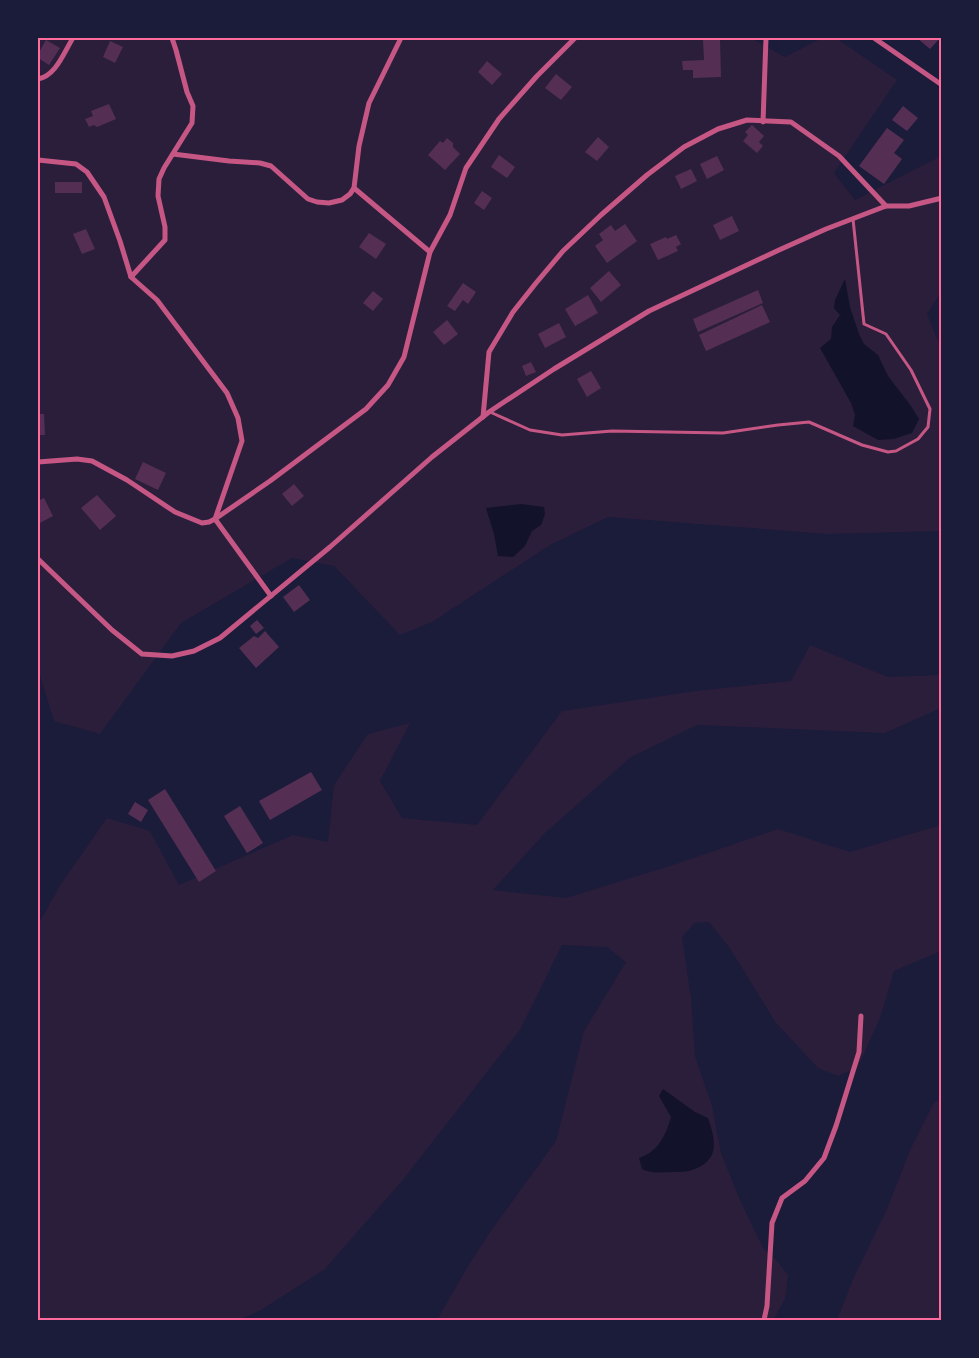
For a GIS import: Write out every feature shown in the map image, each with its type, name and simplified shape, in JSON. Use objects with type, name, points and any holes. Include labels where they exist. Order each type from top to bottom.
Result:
[{"type":"street","points":[[38,79],[43,78],[52,71],[73,38]]},
{"type":"street","points":[[131,277],[165,240],[165,227],[158,196],[159,179],[192,123],[193,106],[187,92],[172,38]]},
{"type":"street","points":[[173,154],[229,162],[260,163],[271,166],[308,199],[329,203],[342,200],[354,188],[359,146],[369,103],[401,38]]},
{"type":"street","points":[[38,462],[77,459],[92,461],[127,480],[175,512],[202,523],[209,522],[270,481],[366,409],[388,385],[404,357],[430,252],[450,215],[466,168],[500,119],[537,76],[575,38]]},
{"type":"street","points":[[763,122],[766,38]]},
{"type":"street","points":[[874,38],[942,85]]},
{"type":"street","points":[[483,418],[489,352],[513,312],[563,251],[607,209],[684,147],[718,129],[747,120],[791,122],[839,156],[886,206]]},
{"type":"street","points":[[38,160],[76,164],[87,172],[104,197],[131,277],[157,300],[227,393],[238,418],[242,441],[215,519]]},
{"type":"street","points":[[354,188],[430,252]]},
{"type":"street","points":[[38,559],[112,630],[142,654],[172,656],[194,651],[220,638],[330,547],[432,457],[489,412],[554,369],[649,311],[826,229],[886,206],[909,206],[942,198]]},
{"type":"street","points":[[215,519],[271,596]]},
{"type":"street","points":[[764,1320],[767,1306],[772,1223],[782,1198],[805,1181],[824,1158],[859,1052],[861,1016]]},
{"type":"lane","points":[[489,412],[530,430],[562,435],[612,431],[723,433],[809,422],[862,445],[880,450],[888,452],[903,448],[918,439],[928,427],[930,409],[911,370],[886,334],[864,324],[853,220]]},
{"type":"shaded area","points":[[38,38],[751,38],[785,57],[822,38],[836,38],[897,80],[834,173],[855,200],[941,156],[941,292],[927,314],[941,348],[941,531],[828,534],[608,517],[550,545],[432,622],[400,635],[334,566],[292,558],[181,623],[100,734],[54,721],[38,669]]},
{"type":"shaded area","points":[[845,279],[850,307],[864,344],[878,355],[888,376],[919,419],[912,433],[894,439],[878,440],[853,426],[855,415],[851,403],[820,348],[831,339],[832,327],[840,315],[834,308],[835,300]]},
{"type":"shaded area","points":[[521,504],[544,507],[545,514],[541,525],[532,531],[525,546],[513,557],[498,556],[486,508]]},
{"type":"shaded area","points":[[810,645],[888,677],[941,675],[941,708],[885,733],[697,725],[631,757],[545,833],[493,890],[566,898],[673,865],[778,829],[850,852],[941,825],[941,951],[894,971],[880,1018],[858,1067],[838,1076],[818,1068],[776,1023],[729,947],[709,922],[695,923],[682,937],[691,998],[695,1056],[712,1106],[721,1153],[740,1200],[763,1248],[788,1275],[785,1299],[773,1320],[437,1320],[490,1232],[556,1141],[584,1031],[626,962],[607,947],[562,945],[520,1030],[402,1181],[325,1269],[261,1310],[239,1320],[38,1320],[38,925],[61,884],[107,818],[150,831],[179,885],[293,835],[328,842],[334,785],[368,734],[410,723],[380,781],[402,818],[477,825],[562,711],[696,691],[791,681]]},
{"type":"shaded area","points":[[663,1089],[695,1112],[708,1118],[713,1135],[714,1149],[707,1161],[692,1170],[683,1172],[649,1172],[642,1169],[639,1158],[651,1152],[660,1142],[667,1130],[671,1117],[659,1096]]},
{"type":"shaded area","points":[[941,1099],[941,1320],[837,1320],[854,1277],[887,1209],[911,1148],[934,1103]]},
{"type":"building","points":[[917,38],[940,38],[930,49]]},
{"type":"building","points":[[46,40],[60,48],[49,65],[38,58],[38,54]]},
{"type":"building","points":[[703,40],[720,40],[721,77],[693,78],[693,70],[683,70],[682,61],[704,60]]},
{"type":"building","points":[[110,41],[123,47],[115,63],[103,57]]},
{"type":"building","points":[[487,61],[502,74],[492,85],[478,72]]},
{"type":"building","points":[[556,74],[572,87],[561,100],[545,88]]},
{"type":"building","points":[[109,104],[116,119],[97,127],[94,125],[89,127],[85,119],[93,116],[91,111]]},
{"type":"building","points":[[903,106],[918,118],[907,131],[892,120]]},
{"type":"building","points":[[752,125],[764,136],[759,142],[763,146],[757,153],[743,141],[748,135],[745,132]]},
{"type":"building","points":[[887,128],[904,140],[894,153],[902,159],[884,184],[859,166]]},
{"type":"building","points":[[598,137],[609,147],[597,161],[585,152]]},
{"type":"building","points":[[447,138],[453,143],[453,147],[460,154],[445,170],[428,155],[440,141],[443,143]]},
{"type":"building","points":[[499,155],[515,167],[507,178],[491,167]]},
{"type":"building","points":[[717,156],[724,170],[707,179],[700,164]]},
{"type":"building","points":[[691,169],[697,181],[681,189],[675,176]]},
{"type":"building","points":[[55,182],[82,182],[82,193],[55,193]]},
{"type":"building","points":[[482,191],[492,198],[484,210],[474,203]]},
{"type":"building","points":[[732,216],[739,231],[720,240],[713,225]]},
{"type":"building","points":[[625,224],[637,241],[607,263],[595,246],[603,240],[599,234],[611,225],[615,231]]},
{"type":"building","points":[[86,229],[95,249],[82,254],[73,234]]},
{"type":"building","points":[[369,233],[386,244],[376,259],[359,247]]},
{"type":"building","points":[[676,235],[681,244],[676,247],[678,251],[658,260],[650,244]]},
{"type":"building","points":[[609,271],[621,285],[601,302],[590,288]]},
{"type":"building","points":[[463,283],[476,292],[468,304],[463,300],[455,311],[447,306]]},
{"type":"building","points":[[758,290],[763,303],[698,332],[693,319]]},
{"type":"building","points":[[373,291],[383,299],[373,311],[363,303]]},
{"type":"building","points":[[588,295],[598,313],[575,326],[565,309]]},
{"type":"building","points":[[762,305],[770,322],[706,351],[699,335]]},
{"type":"building","points":[[447,320],[458,334],[444,345],[433,332]]},
{"type":"building","points":[[559,323],[566,337],[545,348],[538,334]]},
{"type":"building","points":[[531,362],[536,372],[526,376],[522,366]]},
{"type":"building","points":[[591,371],[601,388],[587,397],[577,379]]},
{"type":"building","points":[[38,414],[44,414],[45,435],[38,435]]},
{"type":"building","points":[[143,462],[166,473],[158,490],[135,479]]},
{"type":"building","points":[[294,484],[304,496],[292,506],[282,494]]},
{"type":"building","points":[[97,495],[116,516],[100,530],[81,508]]},
{"type":"building","points":[[44,498],[53,516],[38,524],[38,501]]},
{"type":"building","points":[[299,585],[310,600],[294,612],[283,597]]},
{"type":"building","points":[[257,620],[264,628],[256,634],[250,626]]},
{"type":"building","points":[[265,631],[279,647],[256,668],[239,648],[254,636],[258,638]]},
{"type":"building","points":[[311,772],[322,790],[270,820],[259,801]]},
{"type":"building","points":[[165,789],[216,871],[199,882],[148,800]]},
{"type":"building","points":[[135,802],[148,810],[141,822],[128,814]]},
{"type":"building","points":[[240,806],[263,843],[247,853],[224,816]]}]
